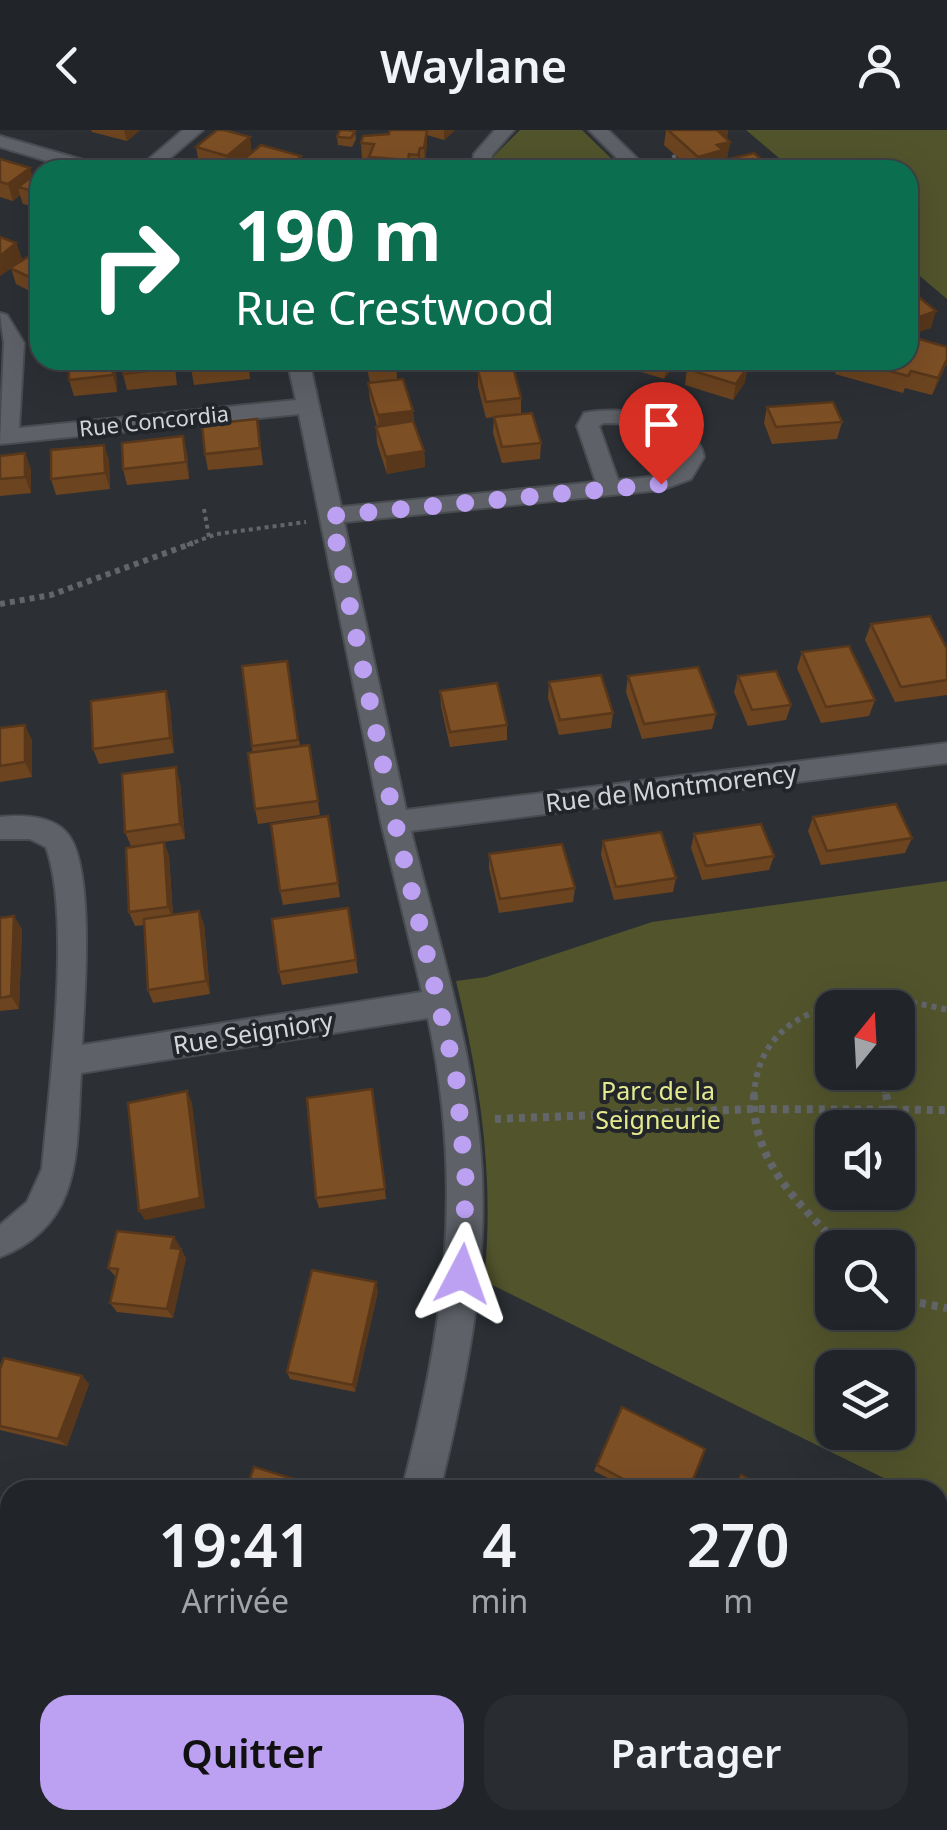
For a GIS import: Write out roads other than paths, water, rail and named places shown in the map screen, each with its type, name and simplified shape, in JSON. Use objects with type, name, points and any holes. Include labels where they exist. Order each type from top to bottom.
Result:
[{"type":"street","points":[[157,160],[194,130]]},
{"type":"street","points":[[481,160],[482,154],[506,130]]},
{"type":"street","points":[[598,130],[630,160]]},
{"type":"street","points":[[0,142],[62,160]]},
{"type":"street","points":[[0,319],[12,334],[14,344],[3,436]]},
{"type":"street","points":[[300,370],[308,406],[318,520],[439,1004],[462,1122],[465,1239],[445,1388],[424,1480]]},
{"type":"street","name":"Rue Concordia","points":[[3,436],[308,406]]},
{"type":"street","points":[[318,520],[610,489],[674,480],[689,466],[692,449],[675,434],[648,423],[616,416],[592,418],[588,426],[610,489]]},
{"type":"street","name":"Rue de Montmorency","points":[[395,822],[947,753]]},
{"type":"street","points":[[0,828],[28,827],[50,835],[58,842],[68,864],[66,1061],[54,1185],[38,1215],[13,1237],[0,1241]]},
{"type":"street","name":"Rue Seigniory","points":[[66,1061],[439,1004]]},
{"type":"park label","name":"Parc de la Seigneurie","points":[[658,1106]]}]
